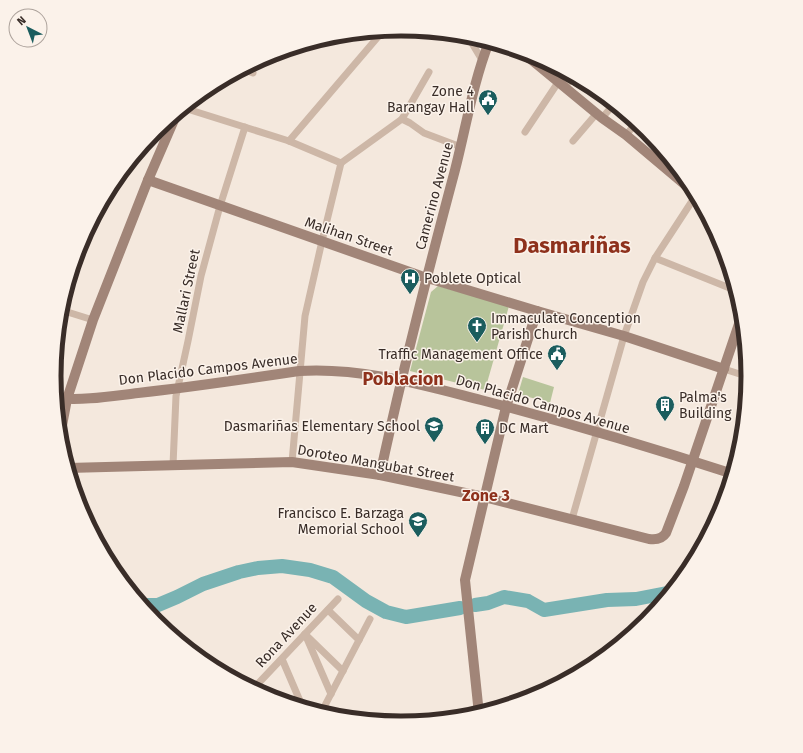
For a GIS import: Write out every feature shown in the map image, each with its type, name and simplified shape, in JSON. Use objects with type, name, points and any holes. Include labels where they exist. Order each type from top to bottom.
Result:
[{"type":"street","points":[[289,141],[378,37]]},
{"type":"street","points":[[472,44],[482,60]]},
{"type":"street","name":"Camerino Avenue","points":[[380,475],[426,278],[461,147],[482,60],[487,47]]},
{"type":"street","points":[[538,65],[681,181]]},
{"type":"street","points":[[292,462],[305,316],[341,163],[402,119],[429,72]]},
{"type":"street","points":[[525,132],[562,84],[569,80]]},
{"type":"street","points":[[573,141],[599,115],[610,107]]},
{"type":"street","points":[[189,110],[289,141],[341,163]]},
{"type":"street","points":[[402,119],[424,133],[461,147]]},
{"type":"street","points":[[64,417],[67,399],[93,320],[148,180],[172,125]]},
{"type":"street","name":"Mallari Street","points":[[173,464],[176,396],[201,276],[220,206],[245,127]]},
{"type":"street","points":[[626,135],[633,127]]},
{"type":"street","points":[[650,155],[655,149]]},
{"type":"street","name":"Malihan Street","points":[[148,180],[426,278],[537,312],[624,336],[742,375]]},
{"type":"street","points":[[572,519],[624,336],[643,282],[654,258],[692,200]]},
{"type":"street","points":[[654,258],[730,288]]},
{"type":"street","points":[[68,312],[93,320]]},
{"type":"street","points":[[478,708],[465,580],[506,407],[537,312]]},
{"type":"street","points":[[692,461],[738,327]]},
{"type":"street","name":"Don Placido Campos Avenue","points":[[62,399],[178,388],[316,370],[360,374],[401,381],[506,407],[728,472]]},
{"type":"street","name":"Doroteo Mangubat Street","points":[[74,468],[292,462],[380,475],[484,497],[654,540],[662,538],[666,533],[692,461]]},
{"type":"street","name":"Rona Avenue","points":[[257,685],[338,599]]},
{"type":"street","points":[[328,610],[359,640]]},
{"type":"street","points":[[324,708],[370,619]]},
{"type":"street","points":[[305,634],[343,671]]},
{"type":"street","points":[[305,634],[331,694]]},
{"type":"street","points":[[282,659],[300,701]]},
{"type":"green space","points":[[438,286],[509,306],[485,390],[410,371],[431,292]]},
{"type":"green space","points":[[523,377],[554,387],[550,403],[518,394]]},
{"type":"waterway","points":[[149,605],[158,605],[203,584],[239,572],[258,568],[282,566],[310,570],[333,577],[366,601],[386,612],[406,617],[460,608]]},
{"type":"waterway","points":[[475,605],[488,603],[504,597],[528,601],[544,610],[607,600],[636,599],[664,594]]},
{"type":"place","name":"Zone 4 Barangay Hall","points":[[488,116]]},
{"type":"place","name":"Poblete Optical","points":[[410,295]]},
{"type":"place","name":"Immaculate Conception Parish Church","points":[[477,343]]},
{"type":"place","name":"Traffic Management Office","points":[[557,371]]},
{"type":"place","name":"Palma's Building","points":[[665,422]]},
{"type":"place","name":"Dasmariñas Elementary School","points":[[434,443]]},
{"type":"place","name":"DC Mart","points":[[485,445]]},
{"type":"place","name":"Francisco E. Barzaga Memorial School","points":[[418,538]]},
{"type":"district","name":"Dasmariñas","points":[[572,245]]},
{"type":"district","name":"Poblacion","points":[[403,379]]},
{"type":"district","name":"Zone 3","points":[[486,495]]}]
